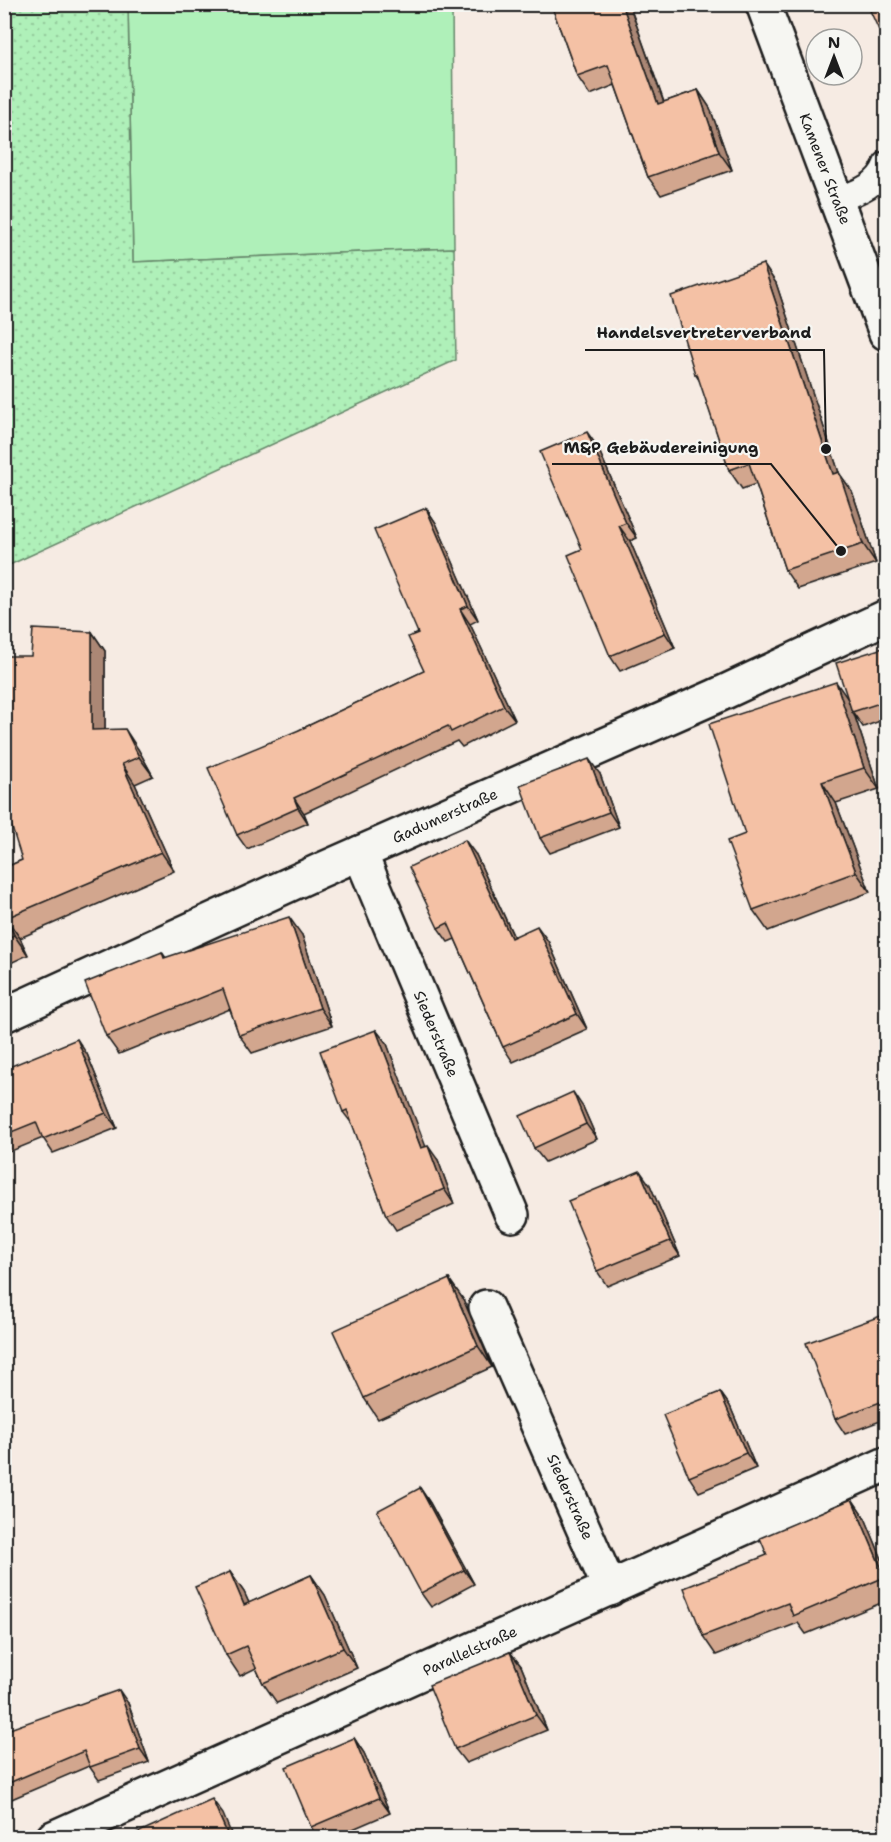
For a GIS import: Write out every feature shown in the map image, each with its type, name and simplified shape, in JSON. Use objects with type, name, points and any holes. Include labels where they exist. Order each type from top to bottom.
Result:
[{"type":"street","name":"Kamener Straße","points":[[763,4],[886,333]]},
{"type":"street","name":"Gadumerstraße","points":[[4,1015],[360,853],[603,747],[886,617]]},
{"type":"street","name":"Siederstraße","points":[[360,853],[512,1215]]},
{"type":"street","name":"Siederstraße","points":[[486,1307],[610,1588]]},
{"type":"street","name":"Parallelstraße","points":[[53,1838],[886,1464]]},
{"type":"lane","points":[[836,200],[872,185],[883,172],[886,164]]},
{"type":"green space","points":[[4,5],[128,5],[133,262],[454,248],[456,360],[5,567]]},
{"type":"green space","points":[[128,5],[452,5],[454,248],[133,262]]},
{"type":"building","points":[[551,4],[622,4],[658,104],[698,90],[719,152],[648,177],[608,65],[577,76]]},
{"type":"building","points":[[867,4],[886,4],[886,40],[884,41]]},
{"type":"building","points":[[763,264],[833,474],[839,472],[863,544],[785,570],[749,463],[729,470],[697,374],[695,374],[671,296]]},
{"type":"building","points":[[587,432],[626,523],[619,526],[665,633],[610,656],[568,555],[582,549],[540,452]]},
{"type":"building","points":[[426,508],[468,606],[460,609],[504,706],[451,732],[448,726],[294,798],[298,808],[237,835],[208,768],[299,730],[424,671],[408,637],[418,633],[374,530]]},
{"type":"building","points":[[33,629],[92,632],[92,730],[125,729],[139,757],[122,764],[161,852],[6,918],[14,935],[4,940],[4,868],[22,860],[4,802],[4,656],[31,656]]},
{"type":"building","points":[[886,647],[886,701],[852,712],[836,663]]},
{"type":"building","points":[[836,682],[864,768],[822,782],[856,872],[753,910],[727,841],[745,834],[709,724]]},
{"type":"building","points":[[589,759],[609,812],[540,838],[520,785]]},
{"type":"building","points":[[465,840],[511,938],[537,926],[577,1014],[503,1047],[448,923],[438,928],[409,867]]},
{"type":"building","points":[[289,917],[320,1008],[239,1035],[223,989],[106,1036],[85,983],[162,952],[164,958]]},
{"type":"building","points":[[376,1030],[421,1148],[428,1146],[444,1189],[386,1215],[347,1110],[343,1112],[320,1051]]},
{"type":"building","points":[[77,1039],[106,1113],[43,1139],[36,1122],[4,1135],[4,1069]]},
{"type":"building","points":[[573,1092],[586,1124],[534,1148],[520,1116]]},
{"type":"building","points":[[640,1171],[670,1241],[597,1271],[568,1201]]},
{"type":"building","points":[[449,1279],[478,1346],[364,1398],[333,1331]]},
{"type":"building","points":[[886,1314],[886,1400],[835,1419],[806,1343]]},
{"type":"building","points":[[720,1392],[746,1453],[689,1477],[663,1415]]},
{"type":"building","points":[[420,1488],[464,1570],[421,1593],[377,1511]]},
{"type":"building","points":[[852,1499],[885,1577],[793,1616],[788,1603],[703,1636],[684,1588],[767,1555],[760,1538]]},
{"type":"building","points":[[230,1572],[244,1605],[311,1575],[343,1648],[263,1683],[246,1646],[226,1655],[195,1587]]},
{"type":"building","points":[[510,1652],[536,1715],[455,1749],[429,1685]]},
{"type":"building","points":[[119,1690],[140,1749],[90,1767],[84,1751],[4,1785],[4,1731]]},
{"type":"building","points":[[354,1738],[379,1798],[311,1827],[286,1767]]},
{"type":"building","points":[[212,1799],[229,1838],[126,1838]]},
{"type":"place","name":"Handelsvertreterverband","points":[[826,449]]},
{"type":"place","name":"M&P Gebäudereinigung","points":[[841,551]]}]
